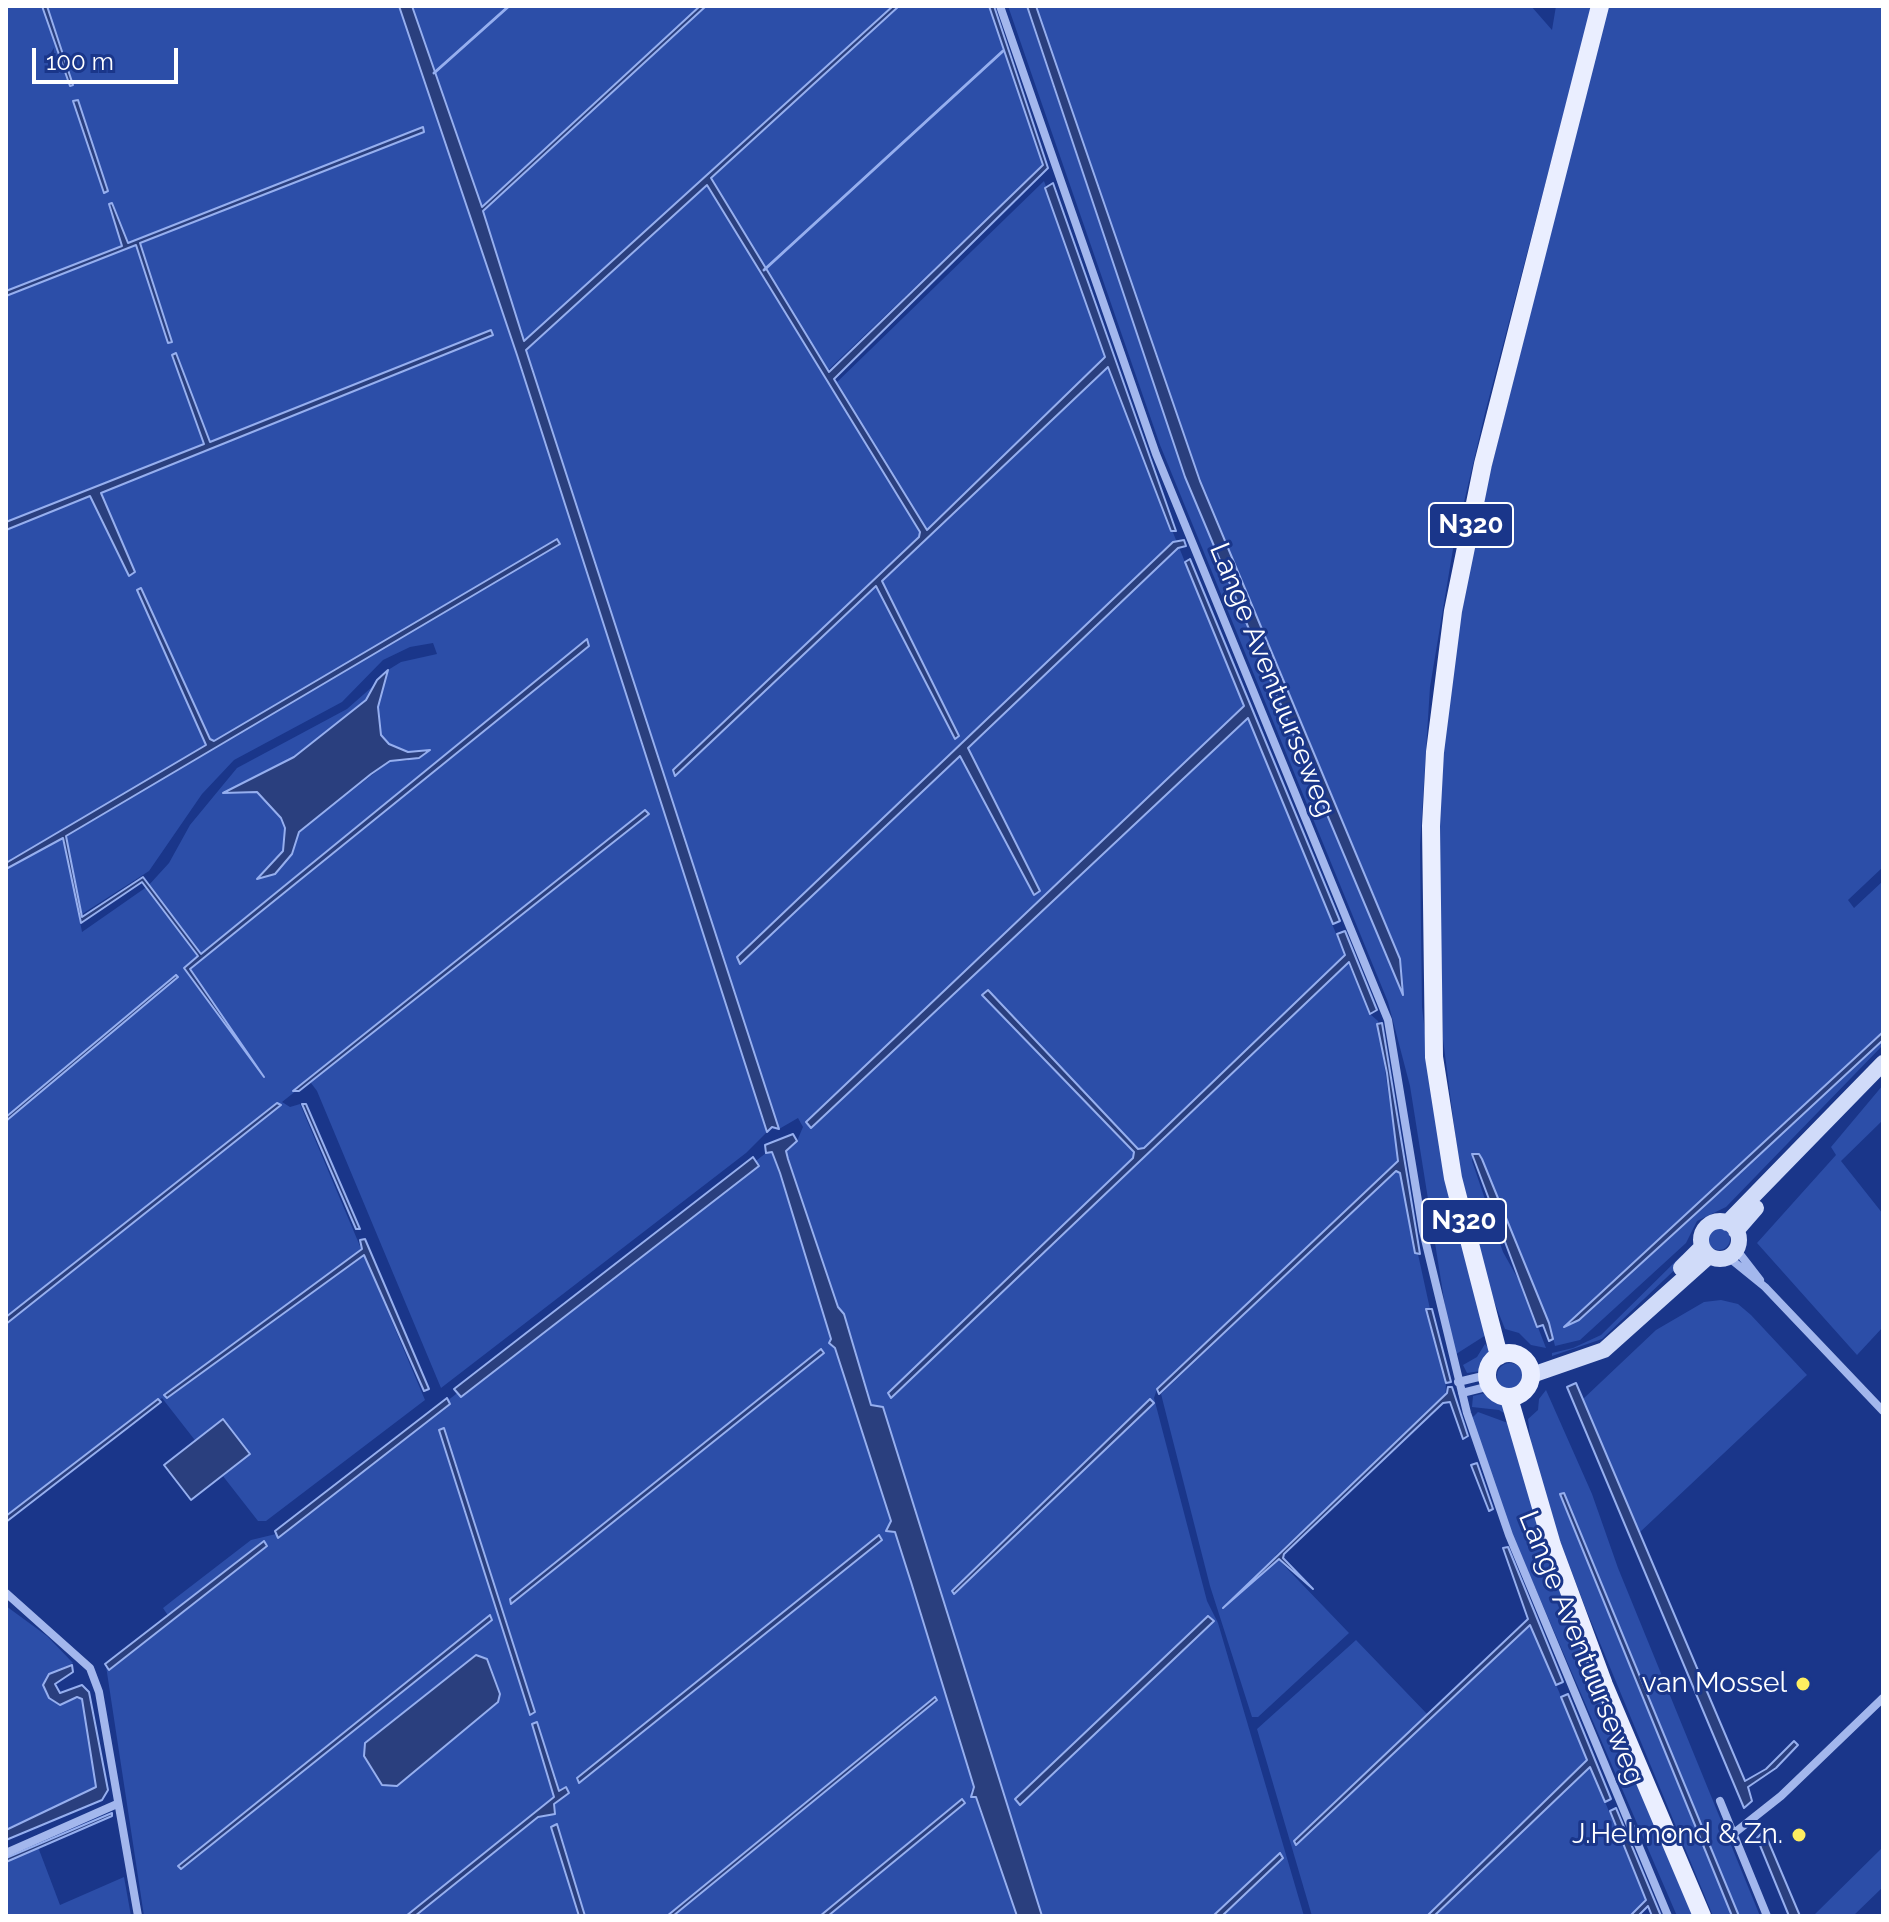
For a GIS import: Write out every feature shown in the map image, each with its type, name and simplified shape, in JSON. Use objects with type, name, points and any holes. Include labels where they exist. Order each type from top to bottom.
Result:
[{"type":"main road","name":"N320","points":[[1504,1354],[1486,1303],[1453,1178],[1434,1057],[1431,826],[1435,752],[1453,611],[1483,464],[1600,6]]},
{"type":"main road","points":[[1504,1354],[1520,1356],[1530,1370],[1528,1387],[1514,1396],[1498,1394],[1488,1380],[1490,1364],[1504,1354]]},
{"type":"main road","points":[[1514,1396],[1552,1545],[1604,1685],[1702,1916]]},
{"type":"street","name":"Lange Aventuurseweg","points":[[1000,6],[1156,454],[1388,1020],[1423,1231],[1458,1382],[1509,1535],[1668,1916]]},
{"type":"street","points":[[1732,1253],[1732,1227],[1883,1063]]},
{"type":"street","points":[[1732,1227],[1883,1074]]},
{"type":"street","points":[[1706,1251],[1701,1236],[1707,1227],[1716,1222],[1732,1227]]},
{"type":"street","points":[[1530,1370],[1604,1350],[1706,1251],[1732,1253],[1883,1411]]},
{"type":"street","points":[[1458,1382],[1488,1380]]},
{"type":"street","points":[[1462,1393],[1488,1380]]},
{"type":"street","points":[[6,1593],[90,1668],[99,1692],[138,1916]]},
{"type":"street","points":[[1733,1834],[1781,1796],[1883,1698]]},
{"type":"street","points":[[1720,1801],[1767,1916]]},
{"type":"street","points":[[6,1853],[117,1804]]},
{"type":"shaded area","points":[[6,6],[399,6],[517,355],[767,1132],[746,1153],[441,1388],[317,1091],[311,1083],[306,1083],[282,1102],[290,1107],[300,1104],[425,1400],[266,1521],[258,1521],[162,1398],[6,1516]],"holes":[[[433,643],[437,654],[401,662],[388,670],[378,707],[381,735],[389,744],[408,752],[417,752],[407,761],[390,761],[299,832],[292,854],[275,874],[258,879],[283,851],[285,828],[281,818],[257,792],[225,792],[294,757],[366,700],[372,687],[347,709],[237,768],[190,825],[169,863],[148,886],[82,932],[79,916],[149,871],[202,794],[234,760],[342,702],[383,660],[410,647]]]},
{"type":"shaded area","points":[[42,6],[47,6],[73,85],[70,86]]},
{"type":"shaded area","points":[[399,6],[412,6],[482,207],[700,6],[706,6],[483,211],[524,341],[893,6],[899,6],[711,178],[829,372],[1043,165],[989,6],[994,6],[1048,168],[834,379],[927,530],[1105,357],[1045,188],[1053,183],[1176,531],[1171,531],[1108,367],[882,581],[959,736],[955,739],[876,586],[675,776],[673,770],[919,537],[920,532],[707,185],[526,350],[779,1129],[772,1127],[767,1132],[517,355]]},
{"type":"shaded area","points":[[412,6],[893,6],[739,146],[742,149],[899,6],[989,6],[1043,165],[826,372],[835,384],[1044,181],[1148,471],[1339,941],[1370,1014],[1378,1021],[1398,1161],[1157,1389],[1154,1398],[1207,1601],[1218,1623],[1304,1916],[1042,1916],[883,1407],[871,1405],[844,1314],[838,1307],[788,1159],[786,1151],[797,1141],[803,1127],[798,1118],[779,1129]]},
{"type":"shaded area","points":[[1008,6],[1026,6],[1185,477],[1402,992],[1400,958],[1190,454],[1036,6],[1531,6],[1552,30],[1556,6],[1592,6],[1485,413],[1453,549],[1430,687],[1420,845],[1422,1007],[1428,1058],[1486,1335],[1453,1356],[1410,1086],[1388,1002],[1160,445]]},
{"type":"shaded area","points":[[1027,6],[1036,6],[1200,481],[1400,959],[1403,995],[1185,477]]},
{"type":"shaded area","points":[[1608,6],[1883,6],[1883,867],[1848,900],[1854,908],[1883,881],[1883,1032],[1567,1325],[1579,1320],[1883,1040],[1883,1045],[1726,1207],[1697,1221],[1686,1243],[1580,1340],[1555,1346],[1549,1322],[1482,1159],[1479,1154],[1474,1155],[1472,1161],[1503,1252],[1522,1286],[1546,1348],[1531,1345],[1519,1333],[1505,1329],[1487,1284],[1462,1188],[1443,1039],[1438,842],[1447,696],[1477,524]]},
{"type":"shaded area","points":[[78,100],[108,191],[104,193],[73,101]]},
{"type":"shaded area","points":[[423,127],[424,132],[140,243],[172,342],[168,343],[136,245],[6,296],[6,291],[122,246],[109,204],[112,203],[128,243]]},
{"type":"shaded area","points":[[491,330],[493,335],[101,493],[135,572],[129,576],[90,496],[6,530],[6,522],[204,444],[172,355],[176,353],[210,442]]},
{"type":"shaded area","points":[[557,539],[560,544],[66,836],[82,917],[143,877],[201,954],[587,639],[589,646],[190,969],[264,1077],[184,968],[198,956],[142,882],[81,923],[63,838],[6,869],[6,863],[206,745],[137,590],[141,588],[210,739],[214,741]]},
{"type":"shaded area","points":[[1184,540],[1186,546],[1178,548],[968,748],[1040,891],[1034,895],[960,756],[740,964],[737,957],[1173,542]]},
{"type":"shaded area","points":[[1190,559],[1340,921],[1333,924],[1248,718],[811,1128],[806,1122],[1244,706],[1185,562]]},
{"type":"shaded area","points":[[388,670],[378,707],[381,735],[389,744],[408,752],[430,750],[419,758],[390,761],[371,774],[299,832],[292,854],[275,874],[257,879],[283,851],[285,828],[281,818],[257,792],[223,793],[294,757],[366,700],[377,680]]},
{"type":"shaded area","points":[[645,810],[649,814],[299,1091],[293,1091]]},
{"type":"shaded area","points":[[1345,931],[1377,1010],[1370,1014],[1349,962],[891,1398],[888,1393],[1133,1158],[1134,1152],[982,995],[988,990],[1138,1149],[1144,1148],[1345,955],[1337,934]]},
{"type":"shaded area","points":[[176,975],[178,977],[6,1121],[6,1117]]},
{"type":"shaded area","points":[[1382,1023],[1420,1254],[1415,1253],[1400,1173],[1396,1171],[1159,1394],[1157,1389],[1398,1161],[1387,1073],[1377,1024]]},
{"type":"shaded area","points":[[1883,1032],[1883,1040],[1715,1196],[1579,1320],[1564,1327]]},
{"type":"shaded area","points":[[1883,1085],[1883,1120],[1841,1161],[1883,1214],[1883,1327],[1857,1355],[1757,1243],[1836,1155],[1831,1147]]},
{"type":"shaded area","points":[[277,1103],[281,1105],[6,1324],[6,1317]]},
{"type":"shaded area","points":[[302,1104],[306,1104],[360,1229],[356,1229]]},
{"type":"shaded area","points":[[793,1134],[797,1141],[786,1151],[788,1159],[838,1307],[844,1314],[871,1405],[883,1407],[1042,1916],[1017,1916],[976,1797],[971,1797],[974,1787],[895,1532],[886,1531],[891,1521],[835,1348],[829,1343],[831,1339],[780,1173],[772,1152],[766,1153],[765,1145]]},
{"type":"shaded area","points":[[772,1151],[891,1521],[886,1529],[895,1531],[974,1787],[970,1792],[972,1797],[976,1797],[1017,1916],[144,1916],[106,1666],[169,1617],[163,1608],[177,1597],[251,1540],[276,1534]]},
{"type":"shaded area","points":[[1472,1154],[1479,1154],[1482,1159],[1549,1323],[1553,1339],[1549,1341],[1543,1325],[1537,1327]]},
{"type":"shaded area","points":[[753,1157],[759,1166],[461,1397],[454,1389]]},
{"type":"shaded area","points":[[1396,1171],[1400,1172],[1430,1309],[1426,1310],[1446,1383],[1445,1403],[1410,1430],[1275,1556],[1349,1633],[1258,1717],[1252,1717],[1210,1586],[1161,1394]]},
{"type":"shaded area","points":[[1719,1228],[1727,1231],[1730,1239],[1727,1247],[1719,1250],[1711,1247],[1708,1239],[1711,1231]]},
{"type":"shaded area","points":[[365,1239],[429,1389],[424,1391],[364,1255],[167,1398],[164,1395],[362,1249],[360,1240]]},
{"type":"shaded area","points":[[1682,1255],[1686,1259],[1602,1339],[1552,1356],[1552,1353],[1573,1348],[1601,1335]]},
{"type":"shaded area","points":[[1721,1300],[1738,1304],[1751,1315],[1807,1375],[1639,1533],[1582,1400],[1656,1330],[1704,1302]]},
{"type":"shaded area","points":[[1426,1309],[1432,1309],[1451,1382],[1446,1383]]},
{"type":"shaded area","points":[[1485,1344],[1491,1350],[1481,1371],[1467,1373],[1463,1365],[1477,1357]]},
{"type":"shaded area","points":[[821,1349],[824,1353],[511,1604],[510,1599]]},
{"type":"shaded area","points":[[1510,1363],[1519,1367],[1523,1376],[1519,1385],[1510,1389],[1501,1385],[1497,1376],[1501,1367]]},
{"type":"shaded area","points":[[1576,1383],[1745,1781],[1766,1769],[1794,1741],[1798,1745],[1776,1768],[1748,1787],[1752,1801],[1744,1808],[1567,1387]]},
{"type":"shaded area","points":[[1448,1387],[1452,1387],[1468,1436],[1463,1439],[1450,1402],[1443,1403],[1284,1554],[1283,1558],[1313,1589],[1279,1559],[1223,1608],[1447,1393]]},
{"type":"shaded area","points":[[1546,1390],[1592,1494],[1618,1568],[1760,1916],[1739,1916],[1563,1493],[1560,1495],[1732,1916],[1713,1916],[1585,1607],[1544,1498],[1531,1445],[1528,1419],[1538,1410],[1539,1399]]},
{"type":"shaded area","points":[[1485,1393],[1506,1404],[1507,1415],[1499,1410],[1472,1407],[1473,1396]]},
{"type":"shaded area","points":[[447,1398],[450,1404],[278,1538],[275,1531]]},
{"type":"shaded area","points":[[158,1399],[161,1402],[6,1522],[6,1516]]},
{"type":"shaded area","points":[[1150,1399],[1154,1403],[954,1594],[952,1591]]},
{"type":"shaded area","points":[[1478,1412],[1508,1423],[1694,1916],[1677,1916],[1512,1534],[1472,1418]]},
{"type":"shaded area","points":[[223,1419],[250,1454],[191,1500],[164,1465]]},
{"type":"shaded area","points":[[444,1428],[535,1712],[530,1715],[439,1430]]},
{"type":"shaded area","points":[[1477,1463],[1493,1509],[1489,1511],[1471,1465]]},
{"type":"shaded area","points":[[1564,1493],[1739,1916],[1732,1916],[1560,1494]]},
{"type":"shaded area","points":[[879,1535],[882,1540],[579,1783],[577,1778]]},
{"type":"shaded area","points":[[264,1541],[267,1546],[109,1670],[105,1664]]},
{"type":"shaded area","points":[[1508,1547],[1563,1682],[1556,1685],[1530,1625],[1296,1845],[1294,1841],[1528,1619],[1503,1548]]},
{"type":"shaded area","points":[[6,1606],[47,1636],[73,1663],[49,1674],[49,1698],[82,1699],[96,1787],[6,1829]]},
{"type":"shaded area","points":[[490,1615],[492,1620],[181,1869],[178,1866]]},
{"type":"shaded area","points":[[1208,1616],[1214,1621],[1020,1805],[1015,1799]]},
{"type":"shaded area","points":[[1529,1620],[1646,1900],[1630,1916],[1312,1916],[1257,1729],[1356,1640],[1428,1715]]},
{"type":"shaded area","points":[[476,1655],[487,1659],[500,1694],[498,1702],[397,1786],[382,1785],[364,1756],[365,1743]]},
{"type":"shaded area","points":[[72,1665],[73,1672],[55,1684],[60,1693],[82,1685],[89,1692],[108,1790],[102,1800],[6,1840],[6,1830],[96,1787],[82,1699],[77,1697],[60,1705],[49,1698],[43,1685],[49,1674]]},
{"type":"shaded area","points":[[1568,1694],[1611,1799],[1605,1802],[1590,1767],[1434,1916],[1427,1916],[1587,1760],[1561,1697]]},
{"type":"shaded area","points":[[935,1697],[937,1700],[673,1916],[667,1916]]},
{"type":"shaded area","points":[[537,1722],[559,1791],[566,1787],[569,1793],[554,1804],[555,1814],[538,1817],[415,1916],[406,1916],[554,1797],[532,1724]]},
{"type":"shaded area","points":[[962,1799],[965,1803],[828,1916],[820,1916]]},
{"type":"shaded area","points":[[1616,1808],[1661,1916],[1652,1916],[1648,1906],[1638,1916],[1630,1916],[1646,1900],[1610,1811]]},
{"type":"shaded area","points":[[112,1813],[112,1816],[6,1862],[6,1858]]},
{"type":"shaded area","points":[[557,1824],[585,1916],[579,1916],[551,1827]]},
{"type":"shaded area","points":[[1764,1831],[1800,1916],[1789,1916],[1757,1838]]},
{"type":"shaded area","points":[[38,1847],[60,1905],[124,1877],[131,1916],[6,1916],[6,1861]]},
{"type":"shaded area","points":[[1883,1847],[1883,1887],[1853,1916],[1813,1916]]},
{"type":"shaded area","points":[[1280,1853],[1283,1858],[1222,1916],[1213,1916]]},
{"type":"waterway","points":[[434,73],[509,6]]},
{"type":"waterway","points":[[764,270],[1003,51]]},
{"type":"place","name":"van Mossel","points":[[1803,1684]]},
{"type":"place","name":"J.Helmond & Zn.","points":[[1799,1835]]}]
